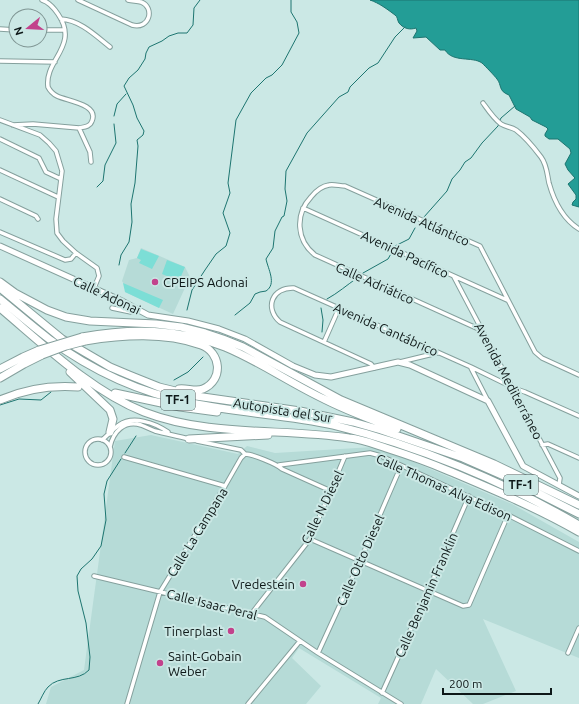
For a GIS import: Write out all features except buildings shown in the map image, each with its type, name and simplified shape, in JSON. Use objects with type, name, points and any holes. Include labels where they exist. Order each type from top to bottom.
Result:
[{"type":"highway","points":[[0,282],[15,293],[47,310],[66,317],[90,321],[156,324],[180,327],[223,338],[243,347],[341,400],[500,467],[579,505]]},
{"type":"highway","name":"Autopista del Sur","points":[[0,288],[45,326],[79,350],[130,375],[170,390],[215,400],[274,407],[328,416],[381,430],[463,458],[504,476],[579,514]]},
{"type":"highway","name":"Autopista del Sur","points":[[0,299],[50,340],[81,360],[112,376],[143,389],[175,399],[238,411],[333,425],[394,442],[482,476],[547,507],[579,525]]},
{"type":"highway","points":[[0,308],[41,349],[110,410],[113,420],[110,432]]},
{"type":"highway","points":[[0,369],[41,349],[66,346],[83,339],[110,332],[148,331],[182,335],[204,340],[224,347],[250,359],[317,396],[341,407],[449,449],[463,458]]},
{"type":"highway","points":[[83,339],[120,336],[148,336],[179,340],[208,348],[215,356],[218,366],[216,376],[212,383],[203,389],[196,390],[183,388],[170,390]]},
{"type":"highway","points":[[0,378],[41,349]]},
{"type":"highway","points":[[41,349],[105,393],[123,403],[171,421],[200,426],[311,434],[363,440],[420,459],[510,496],[552,516],[579,532]]},
{"type":"highway","points":[[0,400],[37,388],[65,386],[78,387]]},
{"type":"highway","points":[[115,393],[180,407],[222,412],[238,411]]},
{"type":"highway","points":[[188,439],[311,434]]},
{"type":"street","points":[[13,125],[33,124],[79,128],[90,124],[93,116],[91,110],[87,106],[56,96],[48,87],[48,76],[64,45],[64,30],[61,19],[48,1],[42,0]]},
{"type":"street","points":[[78,0],[132,25],[142,25],[148,20],[148,8],[142,2],[128,0]]},
{"type":"street","points":[[61,19],[79,24],[110,47]]},
{"type":"street","points":[[48,30],[64,30]]},
{"type":"street","points":[[0,61],[55,62]]},
{"type":"street","points":[[483,103],[491,114],[500,122],[516,130],[542,158],[560,210],[567,220],[579,229]]},
{"type":"street","points":[[0,120],[40,135],[56,151],[62,171],[56,219],[57,233],[76,253],[96,268],[98,276],[94,288]]},
{"type":"street","points":[[79,128],[88,146],[91,162]]},
{"type":"street","points":[[0,139],[39,158],[46,172],[61,179]]},
{"type":"street","points":[[0,170],[58,197]]},
{"type":"street","name":"Avenida Atlántico","points":[[303,208],[316,191],[329,185],[345,186],[480,246],[535,352],[542,358],[579,375]]},
{"type":"street","points":[[0,199],[36,216],[38,219]]},
{"type":"street","name":"Avenida Pacífico","points":[[303,208],[507,300]]},
{"type":"street","name":"Calle Adriático","points":[[303,208],[299,221],[300,232],[304,243],[315,255],[483,331]]},
{"type":"street","points":[[0,232],[65,260],[71,259],[76,253]]},
{"type":"street","name":"Calle Adonai","points":[[0,246],[94,288],[148,315],[188,321],[219,329],[245,339],[293,366],[315,376],[331,378],[374,369],[398,362]]},
{"type":"street","name":"Avenida Mediterráneo","points":[[454,277],[560,478],[559,485]]},
{"type":"street","points":[[459,286],[460,283],[465,282]]},
{"type":"street","name":"Avenida Cantábrico","points":[[324,342],[280,322],[275,318],[271,305],[275,295],[279,291],[294,288],[471,367],[512,387]]},
{"type":"street","points":[[112,308],[131,312],[138,309]]},
{"type":"street","points":[[339,308],[324,342],[372,364],[374,369]]},
{"type":"street","points":[[473,326],[476,324],[477,320]]},
{"type":"street","points":[[426,347],[428,350],[428,355]]},
{"type":"street","points":[[398,362],[438,353]]},
{"type":"street","points":[[412,366],[413,359]]},
{"type":"street","points":[[398,362],[412,366],[488,401]]},
{"type":"street","points":[[471,367],[523,466],[579,496]]},
{"type":"street","points":[[476,377],[482,372]]},
{"type":"street","points":[[501,381],[504,380],[506,376]]},
{"type":"street","points":[[515,392],[519,390],[525,392],[579,416]]},
{"type":"street","points":[[102,440],[120,424],[132,420],[140,420],[170,433]]},
{"type":"street","points":[[110,447],[107,442],[102,440],[96,439],[91,441],[87,446],[86,457],[90,462],[95,464],[100,465],[106,462],[110,458],[112,438],[116,432],[125,425],[140,425],[156,431],[170,433],[188,439],[241,450],[245,454],[251,454],[279,466],[282,469],[331,491]]},
{"type":"street","points":[[542,445],[548,444],[579,458]]},
{"type":"street","name":"Calle Thomas Alva Edison","points":[[279,466],[370,453],[381,456],[469,496],[579,551]]},
{"type":"street","name":"Calle La Campana","points":[[127,704],[160,592],[241,458],[245,454]]},
{"type":"street","name":"Calle N Diesel","points":[[252,614],[310,539],[346,456]]},
{"type":"street","points":[[124,457],[225,486]]},
{"type":"street","name":"Calle Otto Diesel","points":[[318,653],[401,466]]},
{"type":"street","name":"Calle Benjamin Franklin","points":[[382,693],[469,496]]},
{"type":"street","points":[[310,539],[463,606],[469,606],[508,515]]},
{"type":"street","name":"Calle Isaac Peral","points":[[94,576],[265,617],[318,653],[401,704]]},
{"type":"street","points":[[568,653],[579,628]]},
{"type":"street","points":[[248,704],[300,641]]},
{"type":"shaded area","points":[[370,0],[579,0],[579,207],[572,205],[576,199],[576,195],[568,184],[575,178],[565,164],[571,153],[570,149],[558,139],[549,139],[545,136],[548,129],[546,127],[532,120],[530,117],[516,109],[509,95],[503,92],[497,79],[482,63],[453,57],[445,50],[440,50],[426,37],[413,38],[417,31],[416,28],[409,29],[403,27],[395,15],[380,4]]},
{"type":"shaded area","name":"CPEIPS Adonai","points":[[141,248],[185,267],[190,277],[173,314],[125,292],[125,286],[122,281],[129,260],[137,258]]},
{"type":"shaded area","points":[[141,249],[159,256],[152,269],[139,263],[141,260],[137,258]]},
{"type":"shaded area","points":[[167,260],[185,267],[179,281],[162,274]]},
{"type":"shaded area","points":[[123,283],[163,300],[159,308],[125,292]]},
{"type":"shaded area","points":[[151,435],[238,454],[247,446],[275,453],[373,447],[407,459],[512,504],[579,542],[579,625],[576,632],[579,627],[579,658],[483,619],[516,691],[483,704],[473,704],[436,669],[421,704],[378,704],[381,698],[299,648],[292,658],[321,686],[306,704],[46,704],[51,687],[84,670],[115,441]]},
{"type":"waterway","points":[[119,265],[121,255],[129,242],[132,222],[131,204],[135,183],[138,146],[137,140],[143,135],[144,131],[124,86],[129,78],[138,70],[145,59],[149,47],[169,36],[178,33],[187,33],[193,25],[194,8],[200,0]]},
{"type":"waterway","points":[[187,310],[192,290],[216,254],[226,246],[230,233],[223,213],[230,193],[228,183],[236,120],[251,93],[282,65],[299,33],[297,22],[291,12],[291,0]]},
{"type":"waterway","points":[[235,315],[250,303],[255,294],[266,291],[271,284],[271,276],[266,259],[273,248],[275,231],[282,217],[284,216],[287,201],[285,189],[286,171],[307,133],[339,97],[348,92],[350,87],[369,68],[378,63],[395,37],[405,27]]},
{"type":"waterway","points":[[114,116],[117,104],[126,94]]},
{"type":"waterway","points":[[500,120],[515,106]]},
{"type":"waterway","points":[[97,187],[103,181],[105,165],[116,143],[114,124]]},
{"type":"waterway","points":[[424,217],[447,191],[452,179],[465,162],[471,158],[499,124]]},
{"type":"waterway","points":[[395,246],[409,239],[415,228]]},
{"type":"waterway","points":[[363,273],[388,259],[392,252]]},
{"type":"waterway","points":[[327,299],[357,278]]},
{"type":"waterway","points":[[321,308],[323,320],[322,332]]},
{"type":"waterway","points":[[174,380],[188,372],[203,357]]},
{"type":"waterway","points":[[0,405],[19,399],[41,400],[51,392]]},
{"type":"waterway","points":[[125,453],[136,436]]},
{"type":"waterway","points":[[38,704],[52,683],[80,676],[89,670],[90,657],[86,623],[78,591],[77,576],[81,569],[92,559],[101,546],[106,520],[104,494],[107,481],[121,459]]},
{"type":"place","name":"CPEIPS Adonai","points":[[155,282]]},
{"type":"place","name":"Vredestein","points":[[303,584]]},
{"type":"place","name":"Tinerplast","points":[[231,631]]},
{"type":"place","name":"Saint-Gobain Weber","points":[[160,663]]}]
